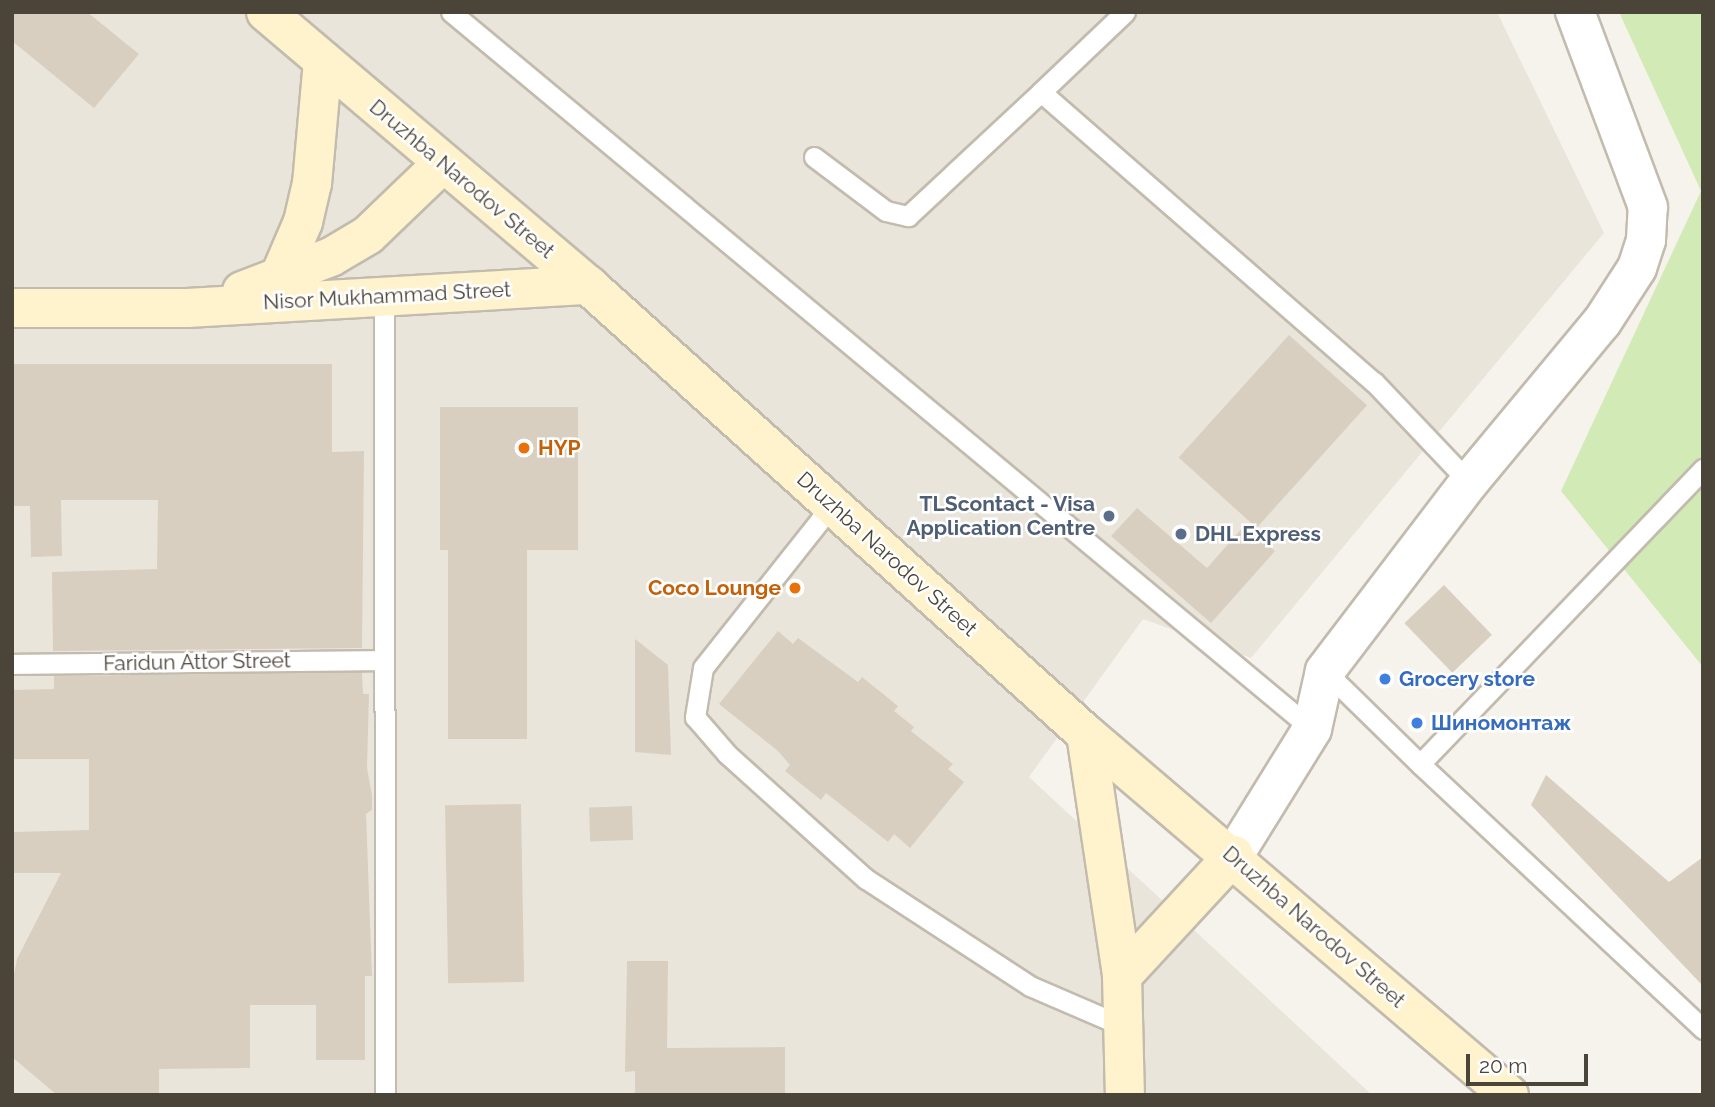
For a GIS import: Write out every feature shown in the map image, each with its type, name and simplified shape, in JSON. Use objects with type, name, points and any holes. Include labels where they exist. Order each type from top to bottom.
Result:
[{"type":"main road","name":"Druzhba Narodov Street","points":[[266,12],[588,285],[1086,734],[1234,855],[1508,1095]]},
{"type":"main road","points":[[278,281],[303,222],[312,184],[323,60]]},
{"type":"main road","name":"Nisor Mukhammad Street","points":[[187,307],[278,281],[368,235],[443,163]]},
{"type":"main road","name":"Nisor Mukhammad Street","points":[[12,308],[187,307],[588,285]]},
{"type":"main road","points":[[1086,734],[1122,976],[1125,1095]]},
{"type":"main road","points":[[1122,976],[1234,855]]},
{"type":"street","points":[[1234,855],[1312,729],[1325,671],[1469,482],[1602,322],[1637,268],[1646,240],[1648,207],[1575,12]]},
{"type":"lane","points":[[451,12],[1312,729]]},
{"type":"lane","points":[[814,157],[886,212],[908,216],[1125,12]]},
{"type":"lane","points":[[1041,92],[1374,382],[1469,482]]},
{"type":"lane","points":[[384,297],[385,1095]]},
{"type":"lane","points":[[1420,764],[1703,469]]},
{"type":"lane","points":[[832,505],[703,668],[695,717],[727,754],[866,879],[1030,986],[1123,1026]]},
{"type":"lane","name":"Faridun Attor Street","points":[[12,664],[383,660]]},
{"type":"lane","points":[[1325,671],[1420,764],[1703,1029]]},
{"type":"shaded area","points":[[12,12],[1497,12],[1604,233],[1251,658],[1143,619],[1029,777],[1372,1095],[12,1095]]},
{"type":"green space","points":[[1619,12],[1703,12],[1703,667],[1561,491],[1701,191]]},
{"type":"building","points":[[12,12],[87,12],[139,54],[94,108],[12,41]]},
{"type":"building","points":[[1289,335],[1367,405],[1257,528],[1179,458]]},
{"type":"building","points":[[12,364],[332,364],[332,452],[364,451],[362,648],[53,651],[52,572],[157,569],[158,500],[61,500],[62,556],[31,557],[30,506],[12,506]]},
{"type":"building","points":[[440,407],[578,407],[578,550],[527,550],[527,739],[448,739],[448,550],[440,550]]},
{"type":"building","points":[[1137,508],[1207,568],[1245,525],[1275,551],[1211,623],[1111,536]]},
{"type":"building","points":[[1444,585],[1492,635],[1452,673],[1404,623]]},
{"type":"building","points":[[778,631],[793,644],[798,638],[858,682],[862,677],[898,706],[894,711],[914,727],[911,731],[953,764],[948,769],[964,782],[910,848],[894,834],[888,842],[826,793],[821,800],[785,771],[790,765],[778,751],[719,704]]},
{"type":"building","points":[[635,639],[668,665],[671,755],[635,752]]},
{"type":"building","points":[[362,672],[363,694],[369,694],[367,768],[372,795],[372,810],[366,814],[372,976],[365,976],[365,1060],[316,1060],[316,1005],[250,1005],[250,1068],[159,1069],[159,1095],[57,1095],[12,1057],[12,985],[17,959],[61,873],[12,873],[12,832],[89,830],[89,759],[12,759],[12,690],[54,689],[54,676]]},
{"type":"building","points":[[1546,775],[1669,882],[1703,857],[1703,986],[1531,805]]},
{"type":"building","points":[[521,804],[524,982],[448,983],[445,805]]},
{"type":"building","points":[[632,806],[633,840],[590,841],[589,808]]},
{"type":"building","points":[[627,961],[668,961],[667,1048],[785,1047],[785,1095],[635,1095],[635,1071],[625,1072]]},
{"type":"place","name":"HYP","points":[[524,448]]},
{"type":"place","name":"TLScontact - Visa Application Centre","points":[[1109,516]]},
{"type":"place","name":"DHL Express","points":[[1181,534]]},
{"type":"place","name":"Coco Lounge","points":[[795,588]]},
{"type":"place","name":"Grocery store","points":[[1385,679]]},
{"type":"place","name":"Шиномонтаж","points":[[1417,723]]}]
